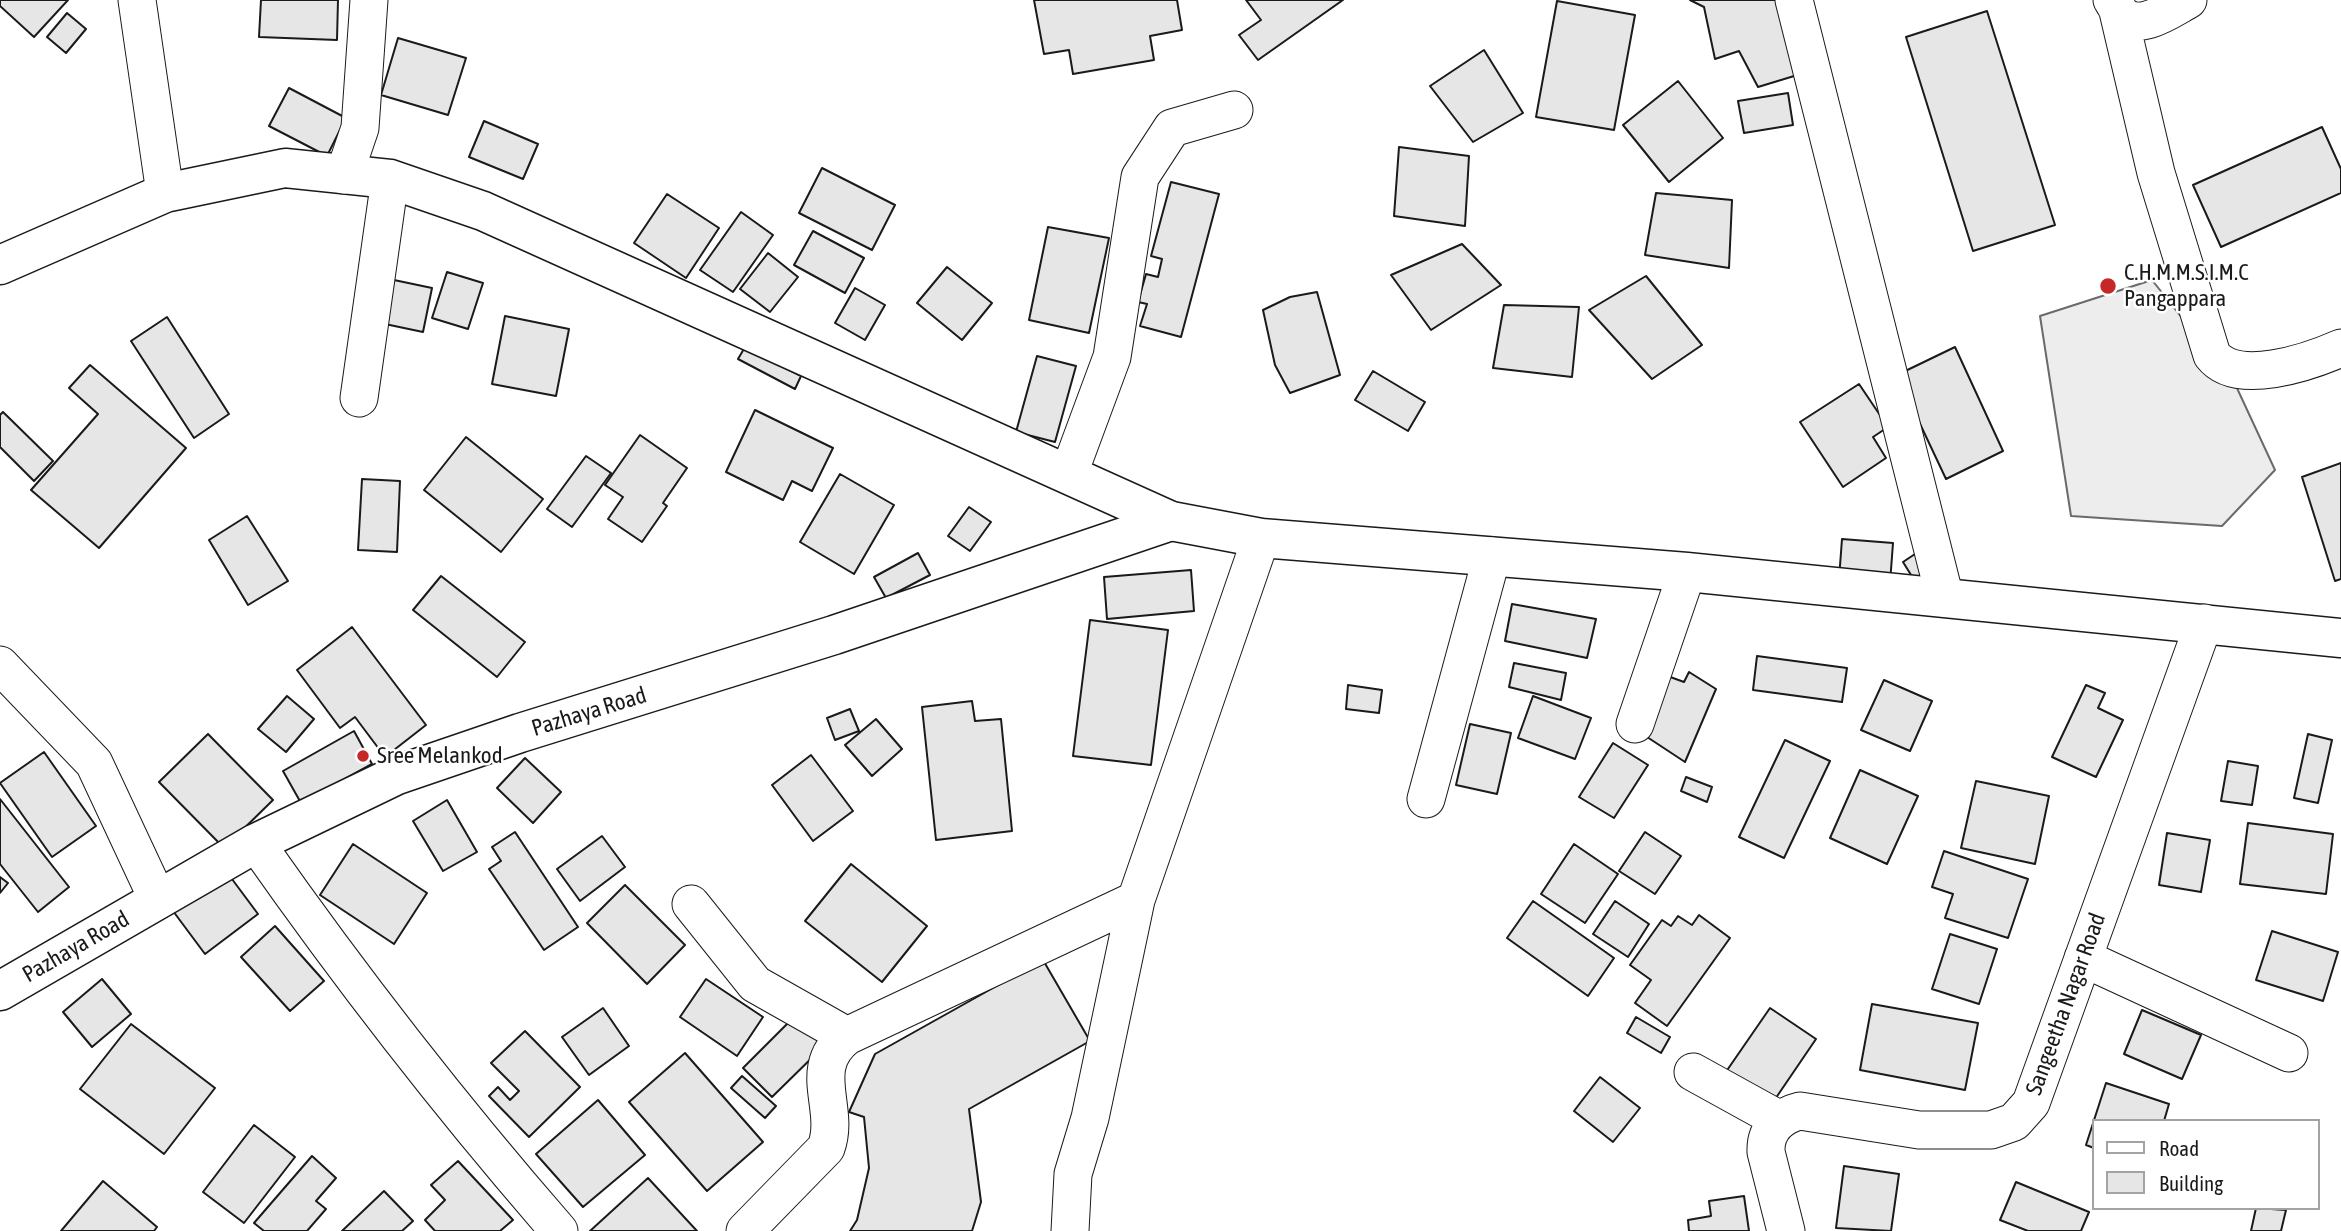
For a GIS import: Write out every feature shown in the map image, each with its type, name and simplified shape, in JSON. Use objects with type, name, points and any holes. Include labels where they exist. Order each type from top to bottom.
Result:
[{"type":"main road","points":[[0,265],[165,193],[285,168],[390,179],[483,211],[1171,521],[1261,538],[1687,572],[2341,638]]},
{"type":"main road","name":"Pazhaya Road","points":[[0,992],[256,843],[397,775],[520,733],[834,635],[1171,521]]},
{"type":"street","points":[[137,0],[165,193]]},
{"type":"street","points":[[344,175],[360,128],[369,0]]},
{"type":"street","points":[[1794,0],[1945,598]]},
{"type":"street","points":[[2114,4],[2122,16],[2138,22],[2156,17],[2189,0]]},
{"type":"street","points":[[2114,4],[2156,173],[2212,355],[2221,365],[2260,372],[2327,355],[2341,348]]},
{"type":"street","points":[[1069,473],[1112,357],[1140,177],[1172,128],[1234,110]]},
{"type":"street","points":[[359,398],[390,179]]},
{"type":"street","points":[[1070,1231],[1073,1174],[1090,1118],[1136,900],[1261,538]]},
{"type":"street","points":[[1426,799],[1492,556]]},
{"type":"street","points":[[1635,724],[1687,572]]},
{"type":"street","name":"Sangeetha Nagar Road","points":[[1780,1120],[1800,1111],[1919,1130],[1991,1130],[2014,1122],[2031,1103],[2204,623]]},
{"type":"street","points":[[0,665],[94,762],[158,900]]},
{"type":"street","points":[[256,843],[334,953],[522,1189],[559,1231]]},
{"type":"street","points":[[745,1231],[826,1148],[831,1133],[824,1070],[838,1042],[847,1035],[1136,900]]},
{"type":"street","points":[[691,904],[755,984],[847,1035]]},
{"type":"street","points":[[2083,958],[2289,1053]]},
{"type":"street","points":[[1693,1072],[1780,1120],[1768,1134],[1766,1152],[1786,1231]]},
{"type":"shaded area","points":[[2152,280],[2236,386],[2275,470],[2222,526],[2071,516],[2040,316]]},
{"type":"building","points":[[0,0],[68,0],[34,37],[0,6]]},
{"type":"building","points":[[261,0],[338,0],[337,40],[259,37]]},
{"type":"building","points":[[1034,0],[1177,0],[1182,30],[1150,36],[1154,60],[1073,74],[1069,50],[1044,54]]},
{"type":"building","points":[[1246,0],[1343,0],[1258,60],[1239,35],[1261,20]]},
{"type":"building","points":[[1690,0],[1779,0],[1804,73],[1758,87],[1739,51],[1715,59],[1704,7]]},
{"type":"building","points":[[1557,1],[1635,15],[1614,130],[1536,117]]},
{"type":"building","points":[[1987,11],[2055,225],[1973,251],[1906,37]]},
{"type":"building","points":[[67,13],[86,29],[66,53],[47,37]]},
{"type":"building","points":[[398,38],[466,58],[448,115],[381,95]]},
{"type":"building","points":[[1484,50],[1523,113],[1473,142],[1430,86]]},
{"type":"building","points":[[1678,81],[1723,138],[1669,182],[1623,125]]},
{"type":"building","points":[[289,88],[346,118],[327,156],[269,126]]},
{"type":"building","points":[[1788,93],[1793,125],[1744,133],[1738,101]]},
{"type":"building","points":[[484,121],[538,144],[523,179],[469,157]]},
{"type":"building","points":[[2322,127],[2341,169],[2341,193],[2221,247],[2193,185]]},
{"type":"building","points":[[1399,147],[1469,156],[1465,226],[1394,216]]},
{"type":"building","points":[[822,168],[895,205],[872,250],[799,213]]},
{"type":"building","points":[[1171,182],[1219,194],[1181,337],[1140,326],[1147,304],[1138,302],[1146,274],[1158,277],[1162,259],[1151,256]]},
{"type":"building","points":[[1656,193],[1732,200],[1729,268],[1645,255]]},
{"type":"building","points":[[667,194],[719,228],[686,278],[634,243]]},
{"type":"building","points":[[741,212],[773,235],[733,292],[700,270]]},
{"type":"building","points":[[1048,227],[1109,238],[1089,333],[1029,320]]},
{"type":"building","points":[[813,231],[864,258],[845,293],[794,265]]},
{"type":"building","points":[[1462,244],[1501,285],[1431,330],[1391,275]]},
{"type":"building","points":[[768,253],[798,277],[770,312],[740,289]]},
{"type":"building","points":[[947,267],[992,303],[962,340],[917,303]]},
{"type":"building","points":[[447,272],[483,283],[468,329],[432,318]]},
{"type":"building","points":[[1646,276],[1702,345],[1652,379],[1589,310]]},
{"type":"building","points":[[394,280],[432,288],[423,332],[385,324]]},
{"type":"building","points":[[855,288],[885,305],[865,340],[835,323]]},
{"type":"building","points":[[1317,292],[1340,375],[1290,393],[1275,365],[1263,310],[1290,297]]},
{"type":"building","points":[[1504,305],[1579,307],[1572,377],[1493,368]]},
{"type":"building","points":[[505,316],[569,329],[556,396],[492,384]]},
{"type":"building","points":[[167,317],[229,414],[194,438],[131,341]]},
{"type":"building","points":[[745,347],[801,376],[795,389],[738,359]]},
{"type":"building","points":[[1955,347],[2003,451],[1946,479],[1897,375]]},
{"type":"building","points":[[1037,356],[1076,366],[1055,442],[1016,432]]},
{"type":"building","points":[[90,365],[186,448],[99,548],[31,490],[98,414],[69,388]]},
{"type":"building","points":[[1373,371],[1425,402],[1408,431],[1355,400]]},
{"type":"building","points":[[1859,384],[1888,427],[1873,437],[1886,458],[1843,487],[1800,422]]},
{"type":"building","points":[[755,410],[833,448],[812,491],[792,481],[783,500],[726,472]]},
{"type":"building","points":[[3,412],[53,461],[34,481],[0,447],[0,415]]},
{"type":"building","points":[[640,435],[687,468],[663,503],[667,506],[642,542],[608,519],[623,497],[605,485]]},
{"type":"building","points":[[466,437],[543,499],[501,552],[424,490]]},
{"type":"building","points":[[586,456],[611,473],[572,527],[547,509]]},
{"type":"building","points":[[2341,463],[2341,579],[2335,581],[2302,477]]},
{"type":"building","points":[[840,474],[894,505],[854,574],[800,542]]},
{"type":"building","points":[[362,479],[400,481],[397,552],[358,550]]},
{"type":"building","points":[[969,507],[991,522],[970,551],[948,536]]},
{"type":"building","points":[[247,516],[288,581],[248,605],[209,540]]},
{"type":"building","points":[[1842,539],[1893,543],[1890,583],[1839,579]]},
{"type":"building","points":[[1927,546],[1940,566],[1916,583],[1903,562]]},
{"type":"building","points":[[918,553],[930,575],[886,598],[874,577]]},
{"type":"building","points":[[1191,570],[1194,611],[1107,619],[1104,577]]},
{"type":"building","points":[[441,576],[525,642],[497,677],[413,610]]},
{"type":"building","points":[[1512,604],[1596,619],[1587,658],[1505,641]]},
{"type":"building","points":[[1090,620],[1168,630],[1151,765],[1073,756]]},
{"type":"building","points":[[352,627],[426,725],[385,757],[355,717],[340,728],[297,670]]},
{"type":"building","points":[[1757,656],[1847,668],[1842,702],[1753,690]]},
{"type":"building","points":[[1514,663],[1566,673],[1561,700],[1509,687]]},
{"type":"building","points":[[1689,672],[1716,689],[1685,762],[1641,733],[1662,674],[1684,682]]},
{"type":"building","points":[[1884,680],[1932,701],[1910,751],[1861,730]]},
{"type":"building","points":[[1348,685],[1382,690],[1379,713],[1346,709]]},
{"type":"building","points":[[2086,685],[2105,693],[2098,708],[2123,720],[2096,777],[2052,757]]},
{"type":"building","points":[[287,696],[314,719],[286,752],[258,729]]},
{"type":"building","points":[[1533,696],[1591,718],[1575,759],[1518,738]]},
{"type":"building","points":[[972,701],[975,721],[1001,719],[1012,831],[936,840],[922,707]]},
{"type":"building","points":[[850,709],[859,731],[835,740],[827,718]]},
{"type":"building","points":[[876,719],[902,749],[872,776],[845,745]]},
{"type":"building","points":[[1470,724],[1511,733],[1497,794],[1456,785]]},
{"type":"building","points":[[354,731],[372,764],[301,803],[283,771]]},
{"type":"building","points":[[208,734],[273,800],[224,848],[159,782]]},
{"type":"building","points":[[2308,734],[2332,740],[2318,803],[2294,798]]},
{"type":"building","points":[[1785,740],[1830,761],[1784,858],[1739,837]]},
{"type":"building","points":[[1613,743],[1648,765],[1614,818],[1579,797]]},
{"type":"building","points":[[44,752],[96,826],[52,857],[0,783]]},
{"type":"building","points":[[811,755],[853,811],[813,841],[772,785]]},
{"type":"building","points":[[525,758],[561,792],[533,823],[497,788]]},
{"type":"building","points":[[2228,761],[2258,766],[2252,805],[2221,801]]},
{"type":"building","points":[[1860,770],[1918,796],[1887,864],[1830,838]]},
{"type":"building","points":[[1686,777],[1712,787],[1707,802],[1681,791]]},
{"type":"building","points":[[1976,781],[2049,796],[2035,864],[1961,848]]},
{"type":"building","points":[[0,799],[69,887],[38,912],[0,864]]},
{"type":"building","points":[[447,800],[477,852],[443,871],[413,821]]},
{"type":"building","points":[[2248,823],[2333,834],[2326,894],[2240,884]]},
{"type":"building","points":[[515,832],[578,927],[544,950],[489,869],[501,861],[492,847]]},
{"type":"building","points":[[1645,832],[1681,856],[1655,894],[1619,871]]},
{"type":"building","points":[[2167,833],[2210,840],[2201,892],[2159,885]]},
{"type":"building","points":[[602,836],[625,867],[580,901],[557,869]]},
{"type":"building","points":[[353,844],[427,893],[394,944],[320,895]]},
{"type":"building","points":[[1574,844],[1618,874],[1585,923],[1541,894]]},
{"type":"building","points":[[1944,851],[2028,879],[2008,938],[1945,918],[1953,894],[1932,887]]},
{"type":"building","points":[[851,864],[927,926],[882,982],[805,921]]},
{"type":"building","points":[[226,871],[258,914],[205,954],[173,911]]},
{"type":"building","points":[[0,877],[8,883],[0,893]]},
{"type":"building","points":[[625,885],[685,945],[647,984],[587,923]]},
{"type":"building","points":[[1533,901],[1614,958],[1588,996],[1507,938]]},
{"type":"building","points":[[1615,901],[1649,924],[1628,957],[1593,934]]},
{"type":"building","points":[[1699,915],[1730,938],[1667,1026],[1635,1003],[1651,980],[1630,965],[1662,920],[1671,926],[1678,916],[1692,925]]},
{"type":"building","points":[[275,926],[324,981],[290,1011],[241,957]]},
{"type":"building","points":[[2272,931],[2338,952],[2323,1001],[2256,980]]},
{"type":"building","points":[[1950,934],[1997,949],[1979,1004],[1932,989]]},
{"type":"building","points":[[1043,960],[1090,1041],[969,1109],[981,1202],[972,1231],[850,1231],[857,1220],[869,1168],[864,1117],[849,1112],[875,1054]]},
{"type":"building","points":[[102,979],[131,1014],[92,1047],[63,1012]]},
{"type":"building","points":[[706,979],[763,1017],[737,1056],[680,1017]]},
{"type":"building","points":[[1872,1004],[1978,1023],[1965,1090],[1860,1070]]},
{"type":"building","points":[[603,1008],[629,1046],[589,1075],[562,1037]]},
{"type":"building","points":[[1770,1008],[1816,1039],[1767,1111],[1721,1079]]},
{"type":"building","points":[[2142,1010],[2201,1035],[2182,1079],[2124,1054]]},
{"type":"building","points":[[796,1015],[826,1044],[772,1097],[743,1068]]},
{"type":"building","points":[[1636,1017],[1670,1037],[1661,1053],[1627,1033]]},
{"type":"building","points":[[131,1024],[215,1088],[164,1154],[80,1089]]},
{"type":"building","points":[[525,1031],[580,1087],[529,1137],[489,1096],[498,1087],[510,1100],[519,1091],[491,1063]]},
{"type":"building","points":[[685,1053],[763,1142],[707,1191],[629,1102]]},
{"type":"building","points":[[742,1076],[776,1106],[765,1118],[731,1088]]},
{"type":"building","points":[[1600,1077],[1640,1108],[1613,1142],[1574,1111]]},
{"type":"building","points":[[2106,1083],[2169,1104],[2165,1119],[2094,1119]]},
{"type":"building","points":[[598,1100],[645,1155],[583,1207],[536,1154]]},
{"type":"building","points":[[254,1125],[295,1157],[244,1223],[203,1192]]},
{"type":"building","points":[[2092,1126],[2092,1147],[2086,1145]]},
{"type":"building","points":[[312,1156],[336,1178],[316,1201],[326,1209],[307,1231],[264,1231],[254,1223]]},
{"type":"building","points":[[458,1161],[513,1220],[500,1231],[435,1231],[425,1220],[445,1200],[431,1185]]},
{"type":"building","points":[[1844,1166],[1899,1174],[1891,1231],[1836,1228]]},
{"type":"building","points":[[648,1178],[697,1231],[590,1231]]},
{"type":"building","points":[[103,1181],[157,1227],[154,1231],[61,1231]]},
{"type":"building","points":[[2016,1182],[2089,1212],[2081,1231],[2028,1231],[2000,1220]]},
{"type":"building","points":[[384,1191],[413,1221],[402,1231],[342,1231]]},
{"type":"building","points":[[1744,1196],[1749,1231],[1689,1231],[1688,1220],[1711,1216],[1709,1201]]},
{"type":"building","points":[[2256,1210],[2286,1210],[2281,1231],[2251,1231]]},
{"type":"place","name":"C.H.M.M.S.I.M.C Pangappara","points":[[2108,286]]},
{"type":"place","name":"Sree Melankod","points":[[363,756]]}]
